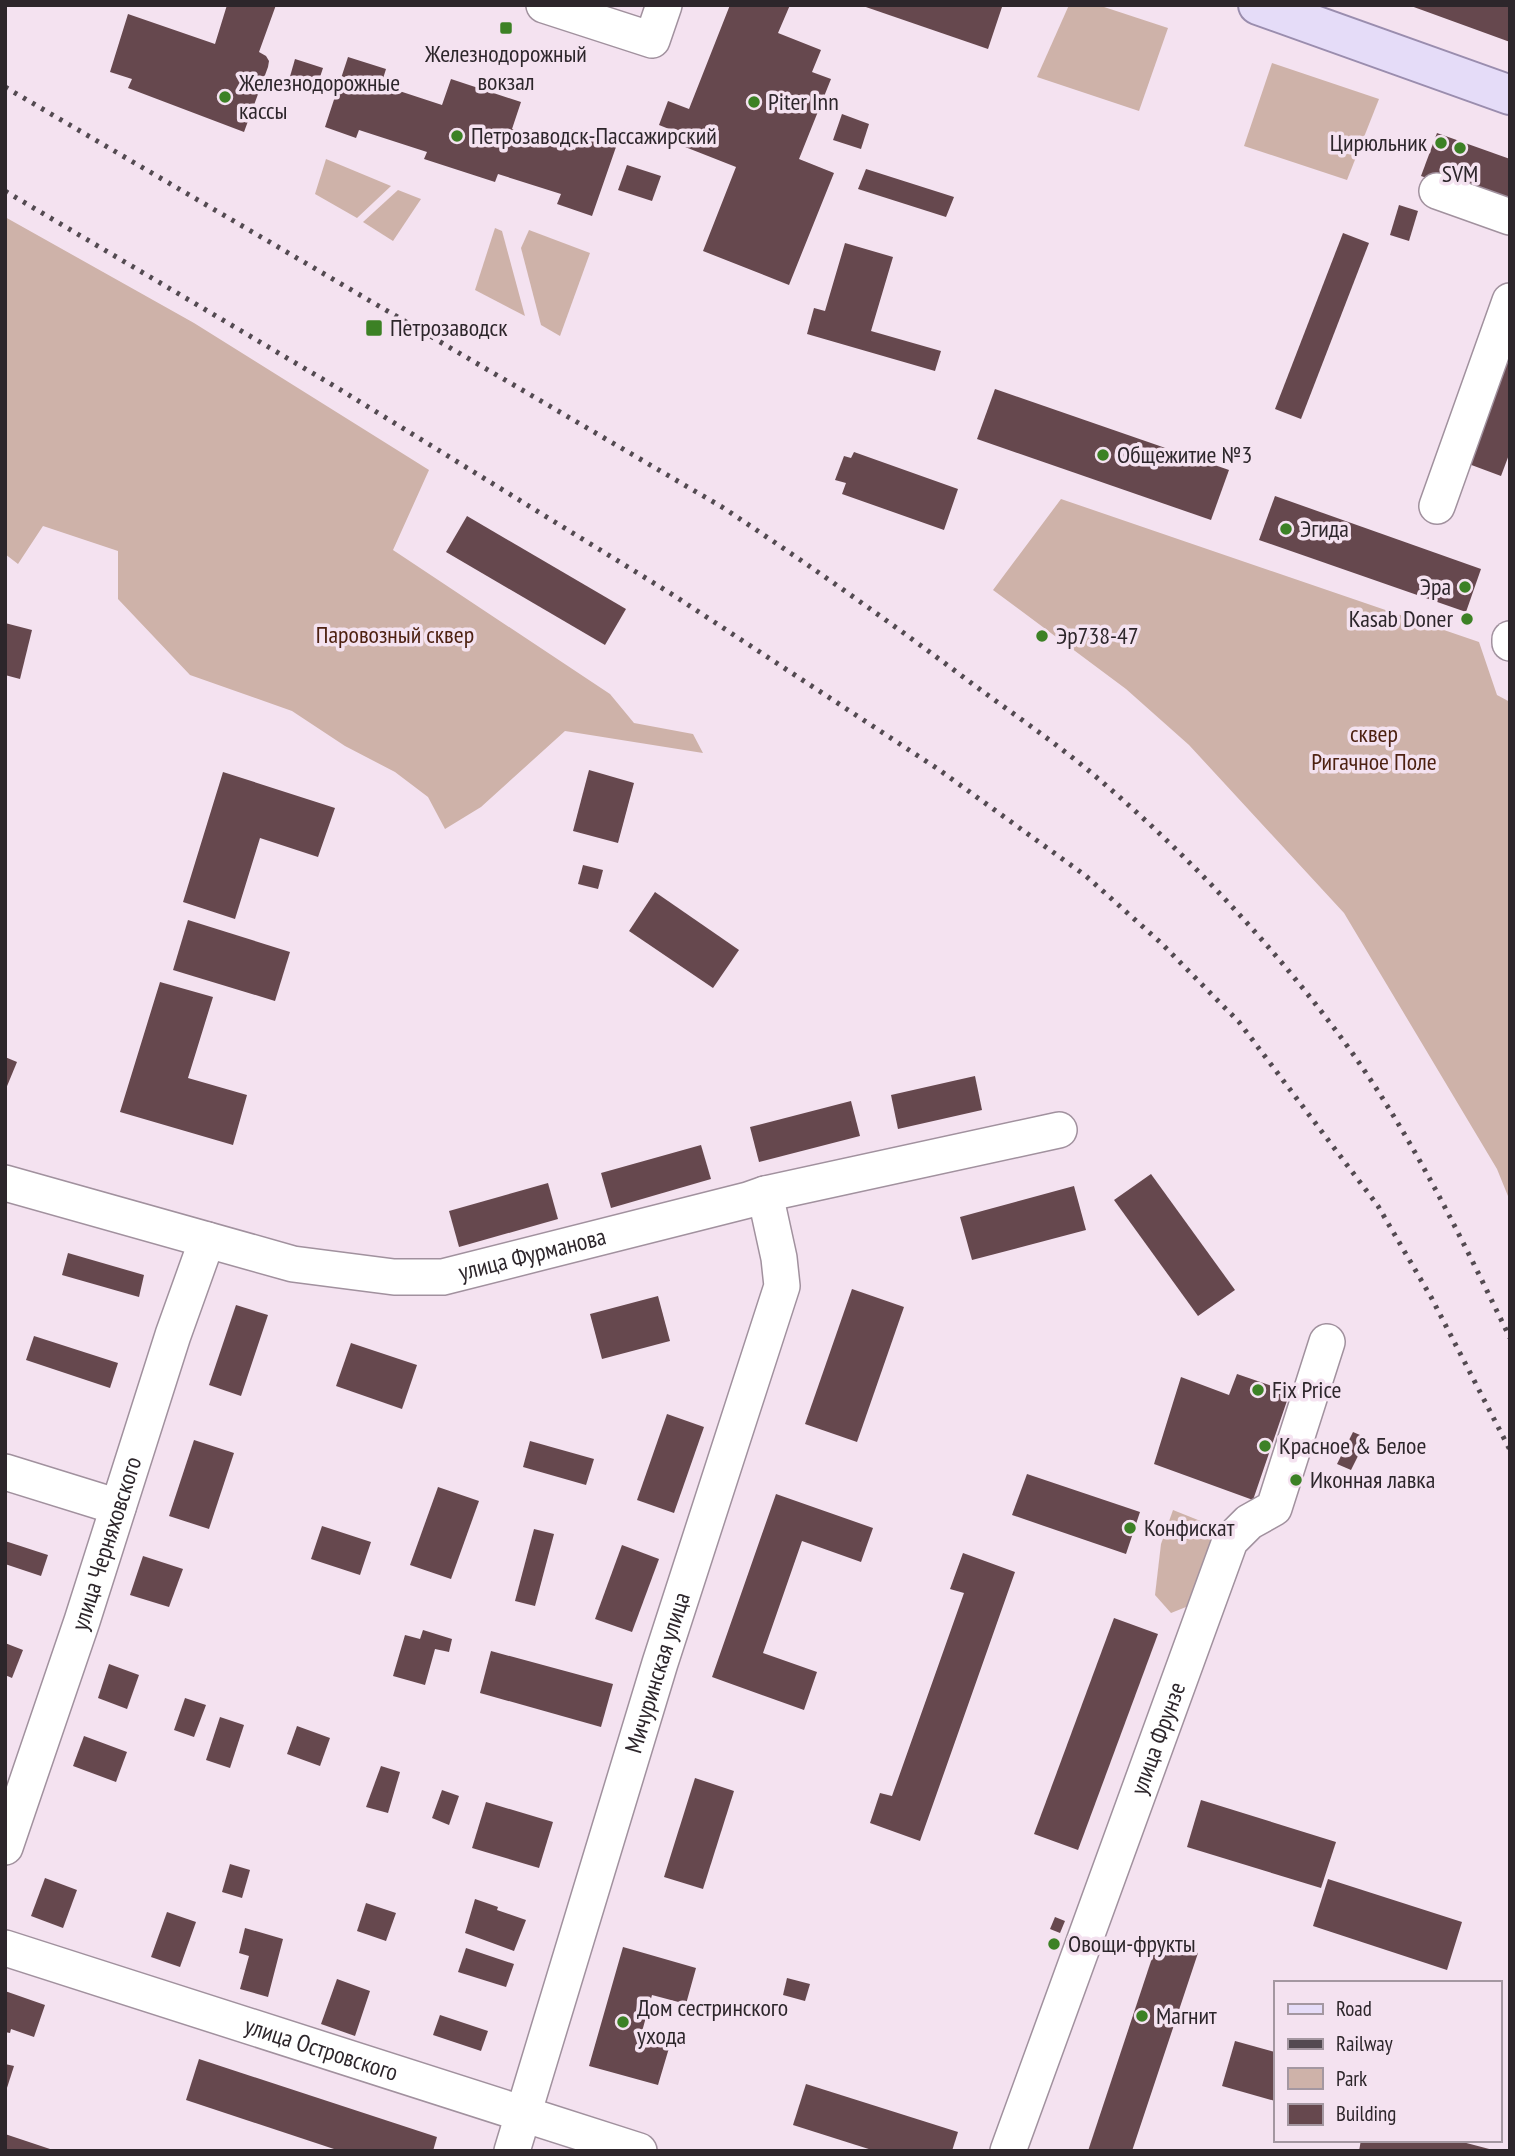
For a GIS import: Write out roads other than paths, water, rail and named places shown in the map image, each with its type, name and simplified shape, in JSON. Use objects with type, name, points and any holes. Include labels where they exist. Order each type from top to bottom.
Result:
[{"type":"main road","points":[[1258,5],[1510,95]]},
{"type":"street","points":[[544,5],[652,40],[664,5]]},
{"type":"street","points":[[1437,191],[1510,217]]},
{"type":"street","points":[[1437,506],[1510,301]]},
{"type":"street","name":"улица Фурманова","points":[[5,1183],[293,1264],[394,1277],[443,1277],[765,1194],[1059,1130]]},
{"type":"street","name":"Мичуринская улица","points":[[512,2151],[673,1624],[782,1286],[779,1258],[765,1194]]},
{"type":"street","name":"улица Черняховского","points":[[5,1847],[82,1621],[173,1335],[207,1240]]},
{"type":"street","name":"улица Фрунзе","points":[[1008,2151],[1230,1542],[1249,1522],[1273,1508],[1327,1342]]},
{"type":"street","points":[[5,1472],[118,1507]]},
{"type":"street","name":"улица Островского","points":[[5,1948],[639,2151]]},
{"type":"railway","points":[[5,87],[722,507],[876,613],[1088,770],[1155,829],[1218,892],[1278,958],[1334,1028],[1385,1101],[1430,1178],[1510,1338]]},
{"type":"railway","points":[[5,191],[336,387],[670,593],[938,769],[1086,876],[1161,943],[1239,1022],[1378,1206],[1431,1297],[1510,1450]]},
{"type":"place","name":"Железнодорожный вокзал","points":[[506,28]]},
{"type":"place","name":"Железнодорожные кассы","points":[[225,97]]},
{"type":"place","name":"Piter Inn","points":[[754,102]]},
{"type":"place","name":"Петрозаводск-Пассажирский","points":[[457,136]]},
{"type":"place","name":"Цирюльник","points":[[1441,143]]},
{"type":"place","name":"SVM","points":[[1460,148]]},
{"type":"place","name":"Петрозаводск","points":[[374,328]]},
{"type":"place","name":"Общежитие №3","points":[[1103,455]]},
{"type":"place","name":"Эгида","points":[[1286,529]]},
{"type":"place","name":"Эра","points":[[1465,587]]},
{"type":"place","name":"Kasab Doner","points":[[1467,619]]},
{"type":"place","name":"Эр738-47","points":[[1042,636]]},
{"type":"place","name":"Fix Price","points":[[1258,1390]]},
{"type":"place","name":"Красное & Белое","points":[[1265,1446]]},
{"type":"place","name":"Иконная лавка","points":[[1296,1480]]},
{"type":"place","name":"Конфискат","points":[[1130,1528]]},
{"type":"place","name":"Овощи-фрукты","points":[[1054,1944]]},
{"type":"place","name":"Магнит","points":[[1142,2016]]},
{"type":"place","name":"Дом сестринского ухода","points":[[623,2022]]},
{"type":"park label","name":"Паровозный сквер","points":[[395,635]]},
{"type":"park label","name":"сквер Ригачное Поле","points":[[1374,748]]}]
